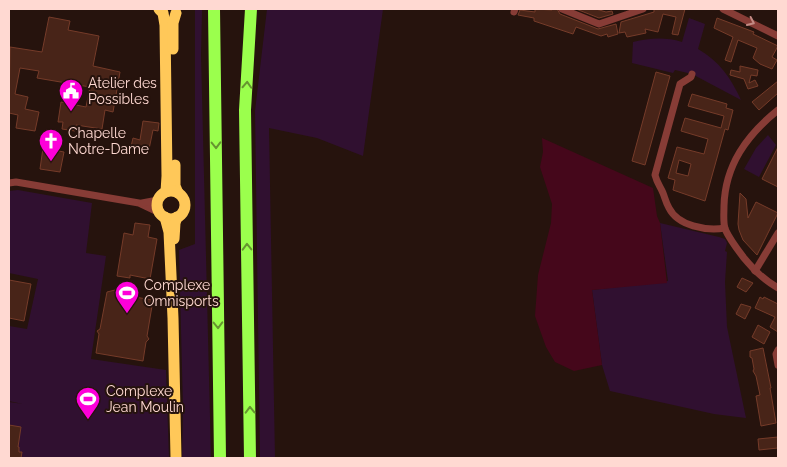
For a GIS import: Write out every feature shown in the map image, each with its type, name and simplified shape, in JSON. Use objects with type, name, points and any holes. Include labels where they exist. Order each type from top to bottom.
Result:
[{"type":"highway","points":[[214,9],[220,458]]},
{"type":"highway","points":[[250,458],[245,110],[251,9]]},
{"type":"main road","points":[[159,11],[168,15],[177,11]]},
{"type":"main road","points":[[159,11],[165,24],[167,176],[157,208],[162,215],[168,232],[173,318]]},
{"type":"main road","points":[[176,458],[173,318],[174,233],[178,218],[185,204],[176,189],[175,176],[173,23],[177,11]]},
{"type":"main road","points":[[162,196],[174,192],[178,193]]},
{"type":"main road","points":[[162,215],[172,219],[178,218]]},
{"type":"street","points":[[562,9],[598,24],[643,9]]},
{"type":"street","points":[[723,9],[778,36]]},
{"type":"street","points":[[692,74],[691,77],[680,84],[656,177],[669,208],[676,217],[684,222],[710,230],[725,228]]},
{"type":"street","points":[[778,110],[752,134],[736,157],[727,180],[724,199],[725,228],[734,245],[755,271],[778,288]]},
{"type":"street","points":[[9,183],[16,182],[139,203],[162,215]]},
{"type":"street","points":[[139,203],[162,196]]},
{"type":"street","points":[[755,271],[778,233]]},
{"type":"street","points":[[778,350],[776,354],[778,365]]},
{"type":"shaded area","points":[[195,9],[202,9],[201,55],[211,458],[182,458],[183,408],[179,250],[195,244]]},
{"type":"shaded area","points":[[267,9],[383,9],[363,156],[317,138],[269,128],[275,458],[260,458],[255,111]]},
{"type":"shaded area","points":[[689,18],[705,24],[698,49],[724,71],[741,100],[692,74],[675,70],[673,73],[632,63],[633,42],[670,39],[682,42]]},
{"type":"shaded area","points":[[768,135],[776,145],[759,177],[744,169],[756,148]]},
{"type":"shaded area","points":[[542,138],[653,188],[657,216],[660,223],[667,283],[592,290],[602,365],[574,371],[555,362],[546,347],[535,316],[538,275],[551,223],[552,204],[540,167],[543,152]]},
{"type":"shaded area","points":[[18,190],[92,203],[86,253],[106,256],[91,359],[166,370],[169,458],[9,458],[9,402],[23,404],[9,401],[9,326],[27,329],[38,279],[9,273],[9,191]]},
{"type":"shaded area","points":[[660,223],[719,237],[725,239],[727,243],[725,251],[727,252],[725,282],[727,327],[746,418],[714,414],[610,391],[602,365],[592,290],[668,281]]},
{"type":"building","points":[[535,9],[557,9],[560,14],[598,29],[616,24],[618,34],[608,37],[607,34],[601,36],[576,27],[573,34],[534,21],[534,18],[518,15],[520,10],[535,12]]},
{"type":"building","points":[[576,9],[612,11],[613,14],[599,18]]},
{"type":"building","points":[[654,9],[685,9],[678,35],[672,34],[676,17],[663,14],[658,32],[645,29],[646,33],[627,37],[625,32],[619,33],[621,22],[654,12]]},
{"type":"building","points":[[49,17],[70,21],[68,30],[99,36],[93,66],[120,72],[113,112],[105,110],[102,129],[76,125],[75,131],[62,129],[63,122],[58,122],[61,102],[86,107],[90,87],[37,78],[39,71],[20,68],[15,94],[28,97],[25,109],[39,112],[35,131],[16,128],[18,115],[9,113],[10,47],[42,52]]},
{"type":"building","points":[[717,18],[754,32],[753,34],[778,46],[772,57],[777,60],[772,69],[760,64],[753,58],[757,48],[738,40],[731,62],[725,60],[733,37],[714,28]]},
{"type":"building","points":[[740,66],[758,70],[757,76],[751,75],[749,83],[755,80],[758,86],[748,89],[744,79],[730,75],[731,70],[740,72]]},
{"type":"building","points":[[656,72],[670,76],[645,165],[632,161]]},
{"type":"building","points":[[778,81],[778,93],[759,110],[752,102]]},
{"type":"building","points":[[692,94],[727,104],[726,108],[733,110],[728,130],[725,129],[705,201],[673,190],[675,180],[668,178],[677,147],[704,154],[708,139],[681,131],[685,118],[721,128],[724,116],[688,106]],"holes":[[[679,160],[691,164],[688,176],[676,173]]]},
{"type":"building","points":[[143,121],[159,123],[158,131],[153,130],[148,154],[130,151],[133,138],[140,140]]},
{"type":"building","points":[[778,147],[778,187],[762,179]]},
{"type":"building","name":"Chapelle Notre-Dame","points":[[43,148],[64,152],[60,172],[40,169]]},
{"type":"building","points":[[740,193],[746,199],[748,218],[756,202],[778,213],[757,255],[743,240],[739,230]]},
{"type":"building","points":[[135,223],[150,225],[148,237],[157,239],[150,279],[130,275],[130,278],[117,276],[124,233],[133,235]]},
{"type":"building","points":[[742,278],[753,283],[746,292],[737,287]]},
{"type":"building","points":[[9,280],[31,284],[24,321],[9,318]]},
{"type":"building","name":"Complexe Omnisports","points":[[115,290],[116,294],[153,300],[147,336],[149,339],[146,342],[143,361],[96,353],[99,334],[97,331],[100,329],[107,292]]},
{"type":"building","points":[[760,297],[778,304],[778,332],[770,327],[775,317],[755,308]]},
{"type":"building","points":[[741,304],[751,307],[745,319],[736,314]]},
{"type":"building","points":[[758,325],[770,332],[764,344],[752,337]]},
{"type":"building","points":[[763,348],[776,423],[761,426],[756,396],[760,395],[753,371],[750,351]]},
{"type":"building","points":[[9,425],[21,427],[18,447],[19,452],[22,452],[21,458],[9,458]]},
{"type":"building","points":[[778,437],[778,448],[759,450],[758,439]]},
{"type":"place","name":"Atelier des Possibles","points":[[71,112]]},
{"type":"place","name":"Chapelle Notre-Dame","points":[[51,162]]},
{"type":"place","name":"Complexe Omnisports","points":[[127,314]]},
{"type":"place","name":"Complexe Jean Moulin","points":[[88,420]]}]
